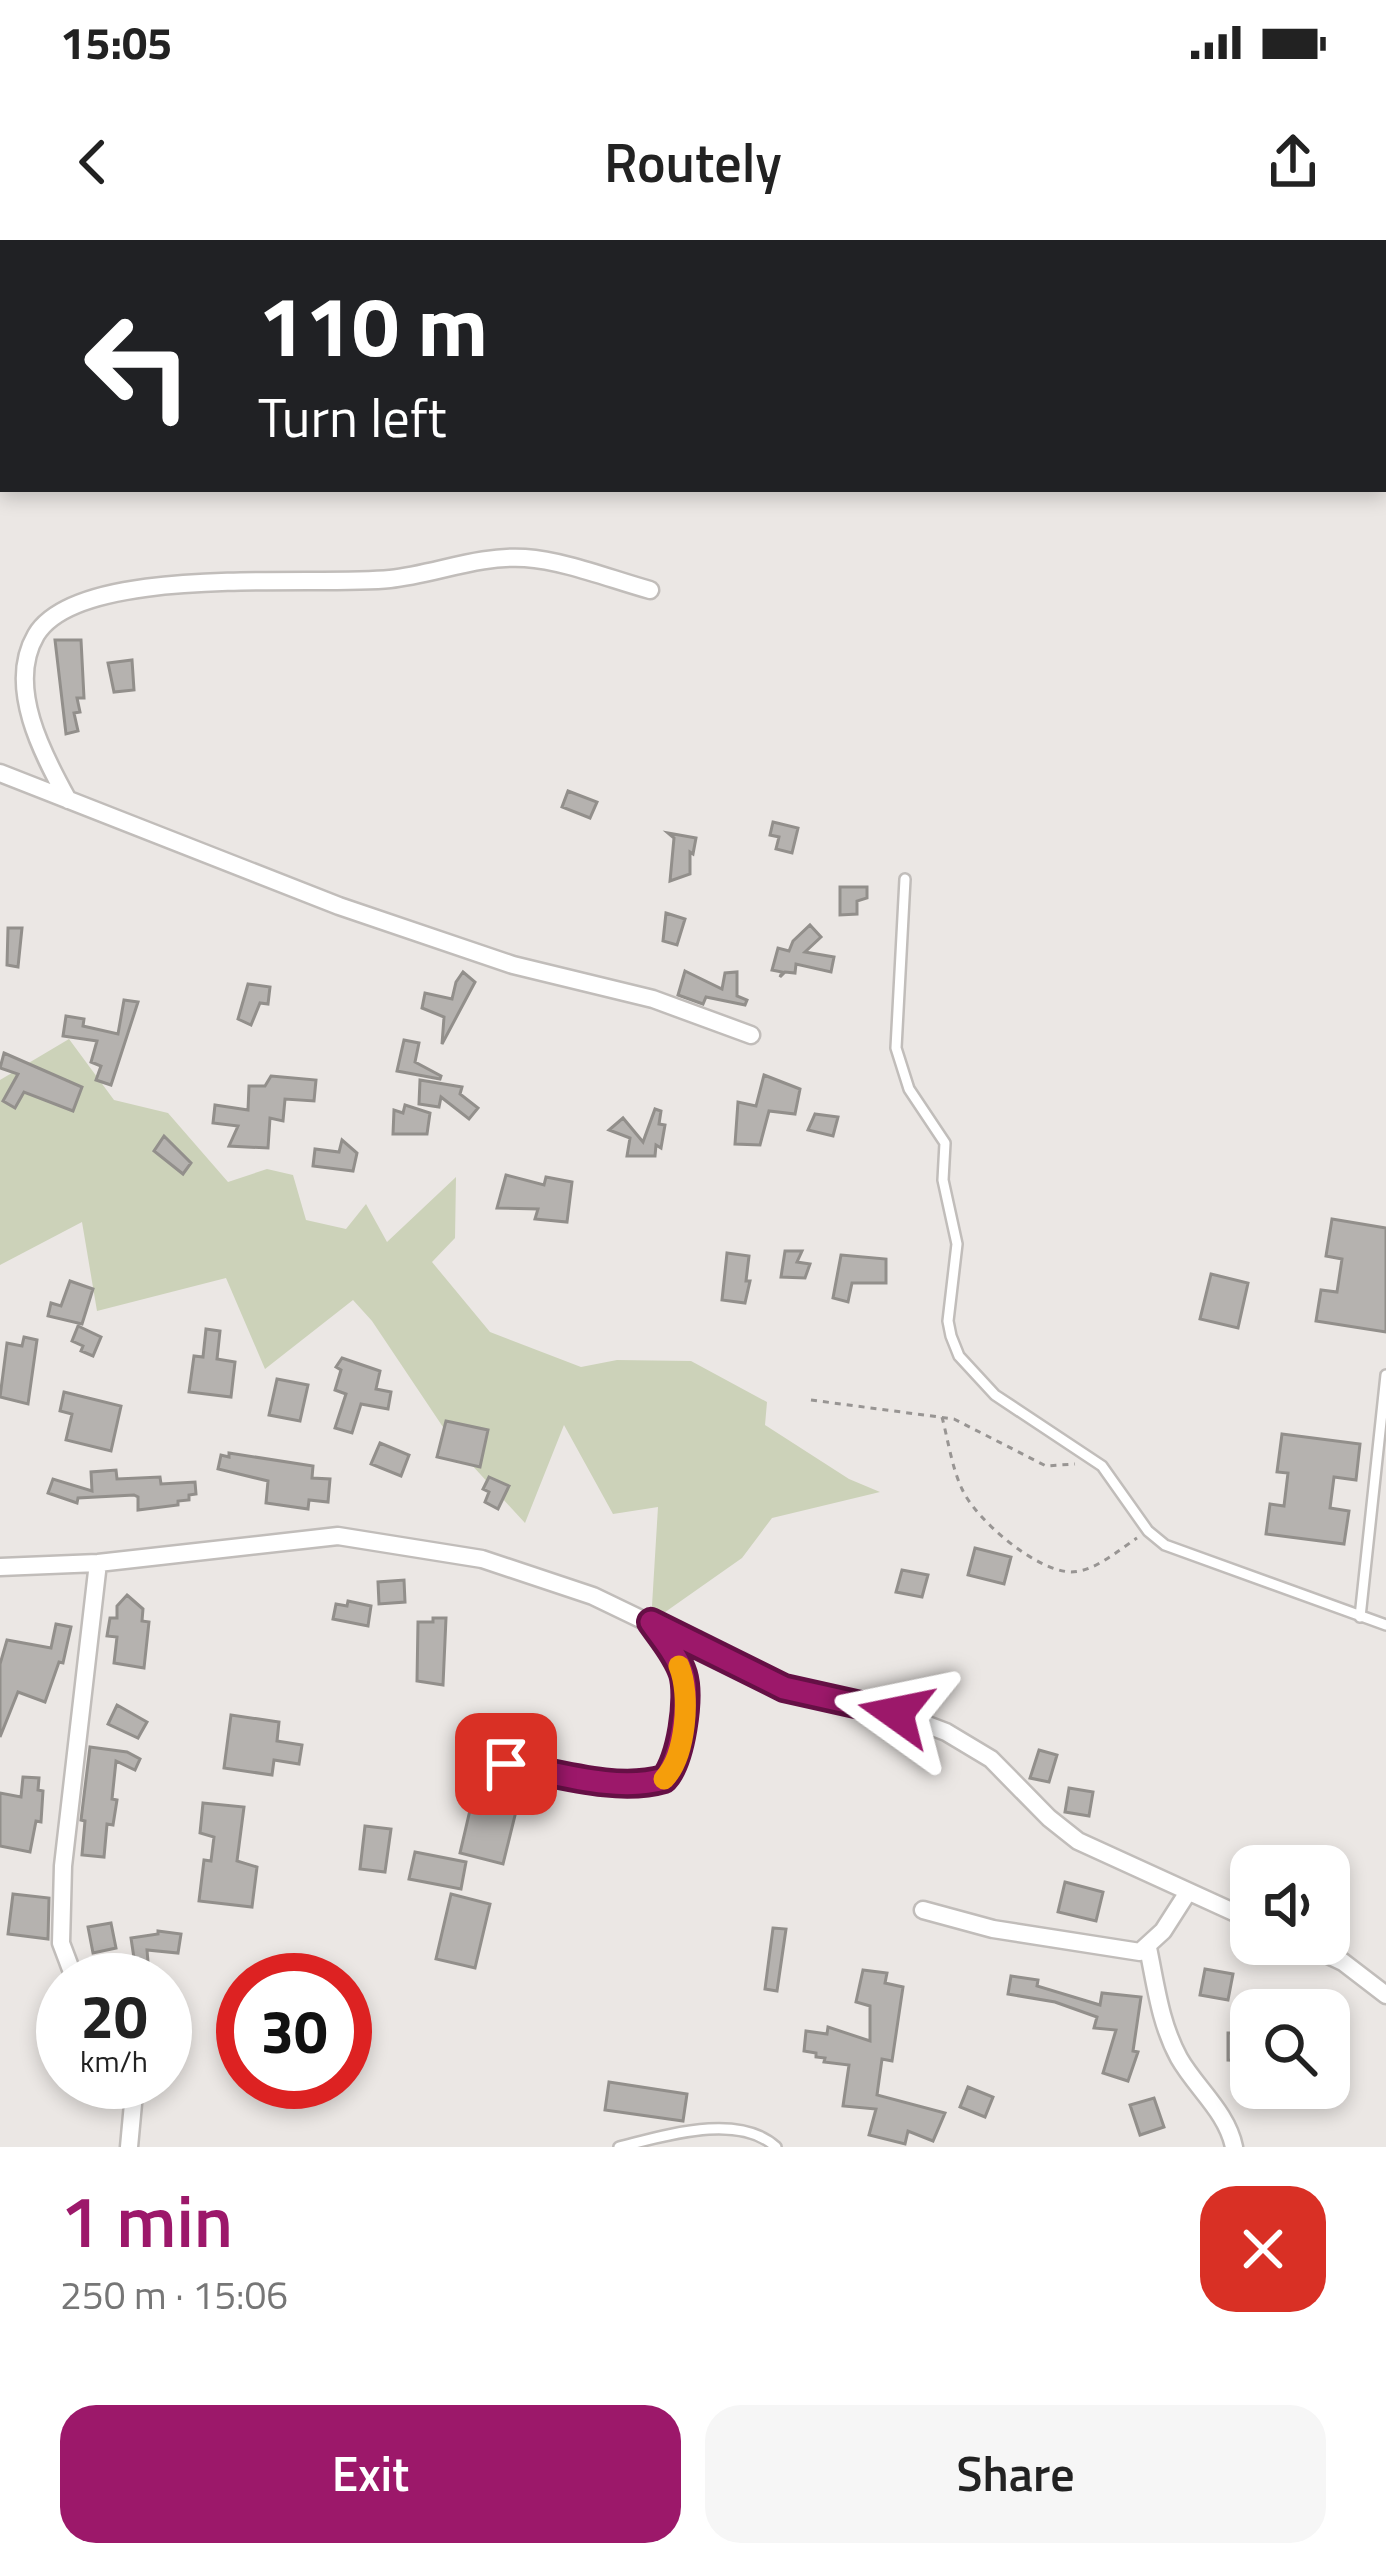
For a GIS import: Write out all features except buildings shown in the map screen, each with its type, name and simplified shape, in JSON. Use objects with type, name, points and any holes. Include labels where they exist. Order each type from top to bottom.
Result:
[{"type":"street","points":[[68,800],[34,729],[27,686],[28,652],[38,631],[59,613],[105,595],[142,587],[387,579],[491,559],[527,558],[650,590]]},
{"type":"street","points":[[0,773],[339,906],[513,965],[653,999],[752,1035]]},
{"type":"street","points":[[0,1567],[98,1563],[338,1536],[482,1559],[592,1596],[784,1688],[896,1713],[946,1732],[991,1759],[1048,1818],[1078,1841],[1230,1911]]},
{"type":"street","points":[[65,1953],[62,1866],[98,1563]]},
{"type":"street","points":[[506,1764],[616,1782],[650,1784],[664,1779],[677,1756],[686,1690],[677,1662],[651,1622]]},
{"type":"street","points":[[923,1910],[993,1929],[1140,1952],[1148,1948],[1188,1892]]},
{"type":"street","points":[[1148,1948],[1163,2020],[1177,2054],[1220,2114],[1234,2147]]},
{"type":"street","points":[[1347,1965],[1386,1995]]},
{"type":"street","points":[[129,2147],[133,2109]]},
{"type":"lane","points":[[905,879],[896,1048],[909,1089],[945,1143],[943,1180],[957,1244],[949,1321],[959,1356],[995,1395],[1095,1461],[1148,1531],[1166,1545],[1386,1624]]},
{"type":"lane","points":[[1360,1617],[1386,1376]]},
{"type":"lane","points":[[619,2147],[675,2135],[746,2130],[763,2135],[776,2147]]},
{"type":"path","points":[[811,1400],[942,1417],[978,1429],[1046,1466],[1095,1461]]},
{"type":"path","points":[[942,1417],[960,1487],[1030,1558],[1075,1572],[1101,1562],[1148,1531]]},
{"type":"green space","points":[[69,1039],[114,1100],[168,1113],[228,1182],[267,1169],[293,1175],[306,1220],[346,1229],[366,1204],[387,1242],[456,1177],[455,1238],[432,1262],[490,1332],[581,1367],[617,1360],[691,1361],[767,1402],[765,1425],[849,1479],[880,1492],[772,1518],[742,1558],[651,1622],[658,1507],[613,1514],[564,1425],[525,1523],[459,1451],[353,1300],[265,1369],[226,1278],[97,1311],[82,1222],[0,1265],[0,1080]]},
{"type":"slow traffic","points":[[664,1779],[677,1756],[683,1713],[686,1690],[679,1666]]},
{"type":"route","points":[[506,1764],[616,1782],[650,1784],[664,1779],[677,1756],[686,1690],[677,1662],[651,1622],[784,1688],[896,1713]]}]
